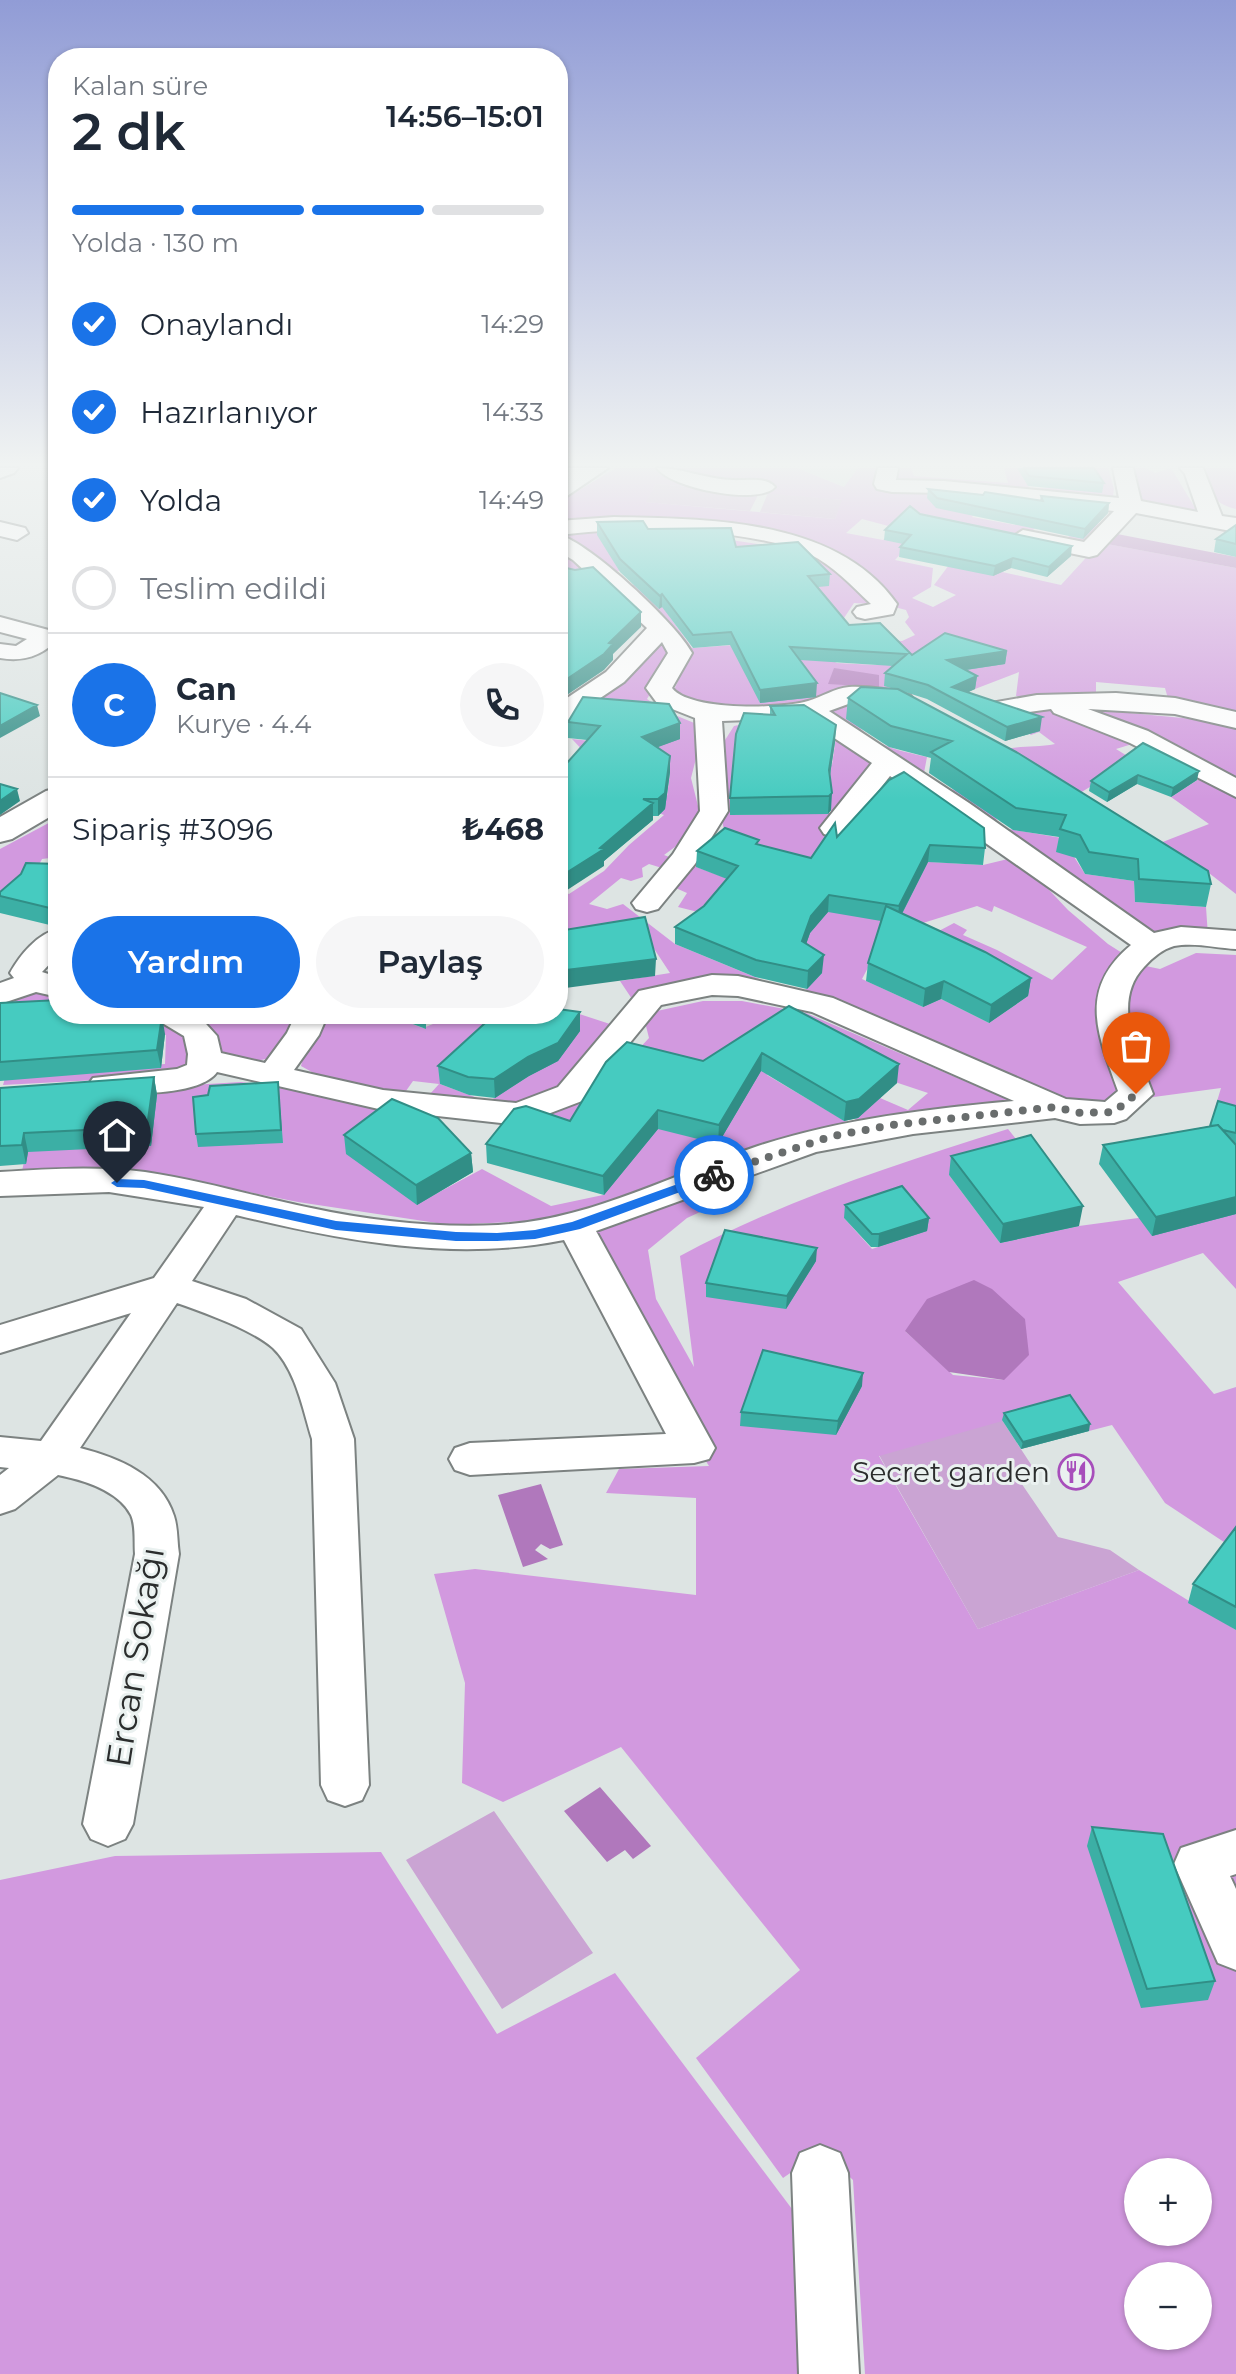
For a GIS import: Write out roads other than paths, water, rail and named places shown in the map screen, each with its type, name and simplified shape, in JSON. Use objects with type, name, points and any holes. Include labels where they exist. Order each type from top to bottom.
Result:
[{"type":"main road","points":[[0,832],[48,804]]},
{"type":"street","points":[[607,579],[673,639],[680,653],[659,688],[666,698],[676,703],[708,712],[809,710],[849,695],[885,696],[919,709]]},
{"type":"street","points":[[857,579],[885,604],[885,609],[865,612]]},
{"type":"street","points":[[0,624],[48,635]]},
{"type":"street","points":[[568,711],[615,677],[661,628]]},
{"type":"street","points":[[0,651],[20,654],[48,639]]},
{"type":"street","points":[[1000,708],[1021,702],[1129,700],[1168,703],[1236,720]]},
{"type":"street","points":[[1047,702],[1139,737],[1236,789]]},
{"type":"street","points":[[809,710],[1151,945]]},
{"type":"street","points":[[647,903],[685,858],[714,811],[708,712]]},
{"type":"street","points":[[834,828],[887,762]]},
{"type":"street","points":[[207,1060],[383,1100],[519,1114],[570,1094],[650,998],[712,985],[738,986],[822,1005],[963,1064],[1055,1107],[1080,1113],[1114,1112],[1136,1094],[1112,1021],[1110,996],[1120,972],[1151,945],[1175,936],[1236,940]]},
{"type":"street","points":[[46,985],[26,973],[32,962],[48,947]]},
{"type":"street","points":[[0,994],[46,985]]},
{"type":"street","points":[[78,1087],[187,1080],[203,1069],[207,1060],[201,1036],[188,1024]]},
{"type":"street","points":[[272,1076],[308,1024]]},
{"type":"street","points":[[0,1184],[39,1180],[144,1184],[336,1225],[456,1237],[535,1235],[575,1226],[772,1153],[833,1136],[892,1125],[1055,1107]]},
{"type":"street","points":[[0,1498],[53,1456],[227,1201]]},
{"type":"street","points":[[470,1459],[694,1448],[575,1226]]},
{"type":"street","points":[[0,1339],[170,1287],[232,1308],[287,1339],[315,1383],[333,1439],[345,1785]]},
{"type":"street","name":"Ercan Sokağı","points":[[0,1452],[53,1456],[102,1472],[136,1489],[153,1513],[157,1554],[108,1824]]},
{"type":"street","points":[[1218,1858],[1236,1946]]},
{"type":"street","points":[[820,2173],[829,2374]]},
{"type":"place","name":"Secret garden","points":[[1076,1472]]}]
